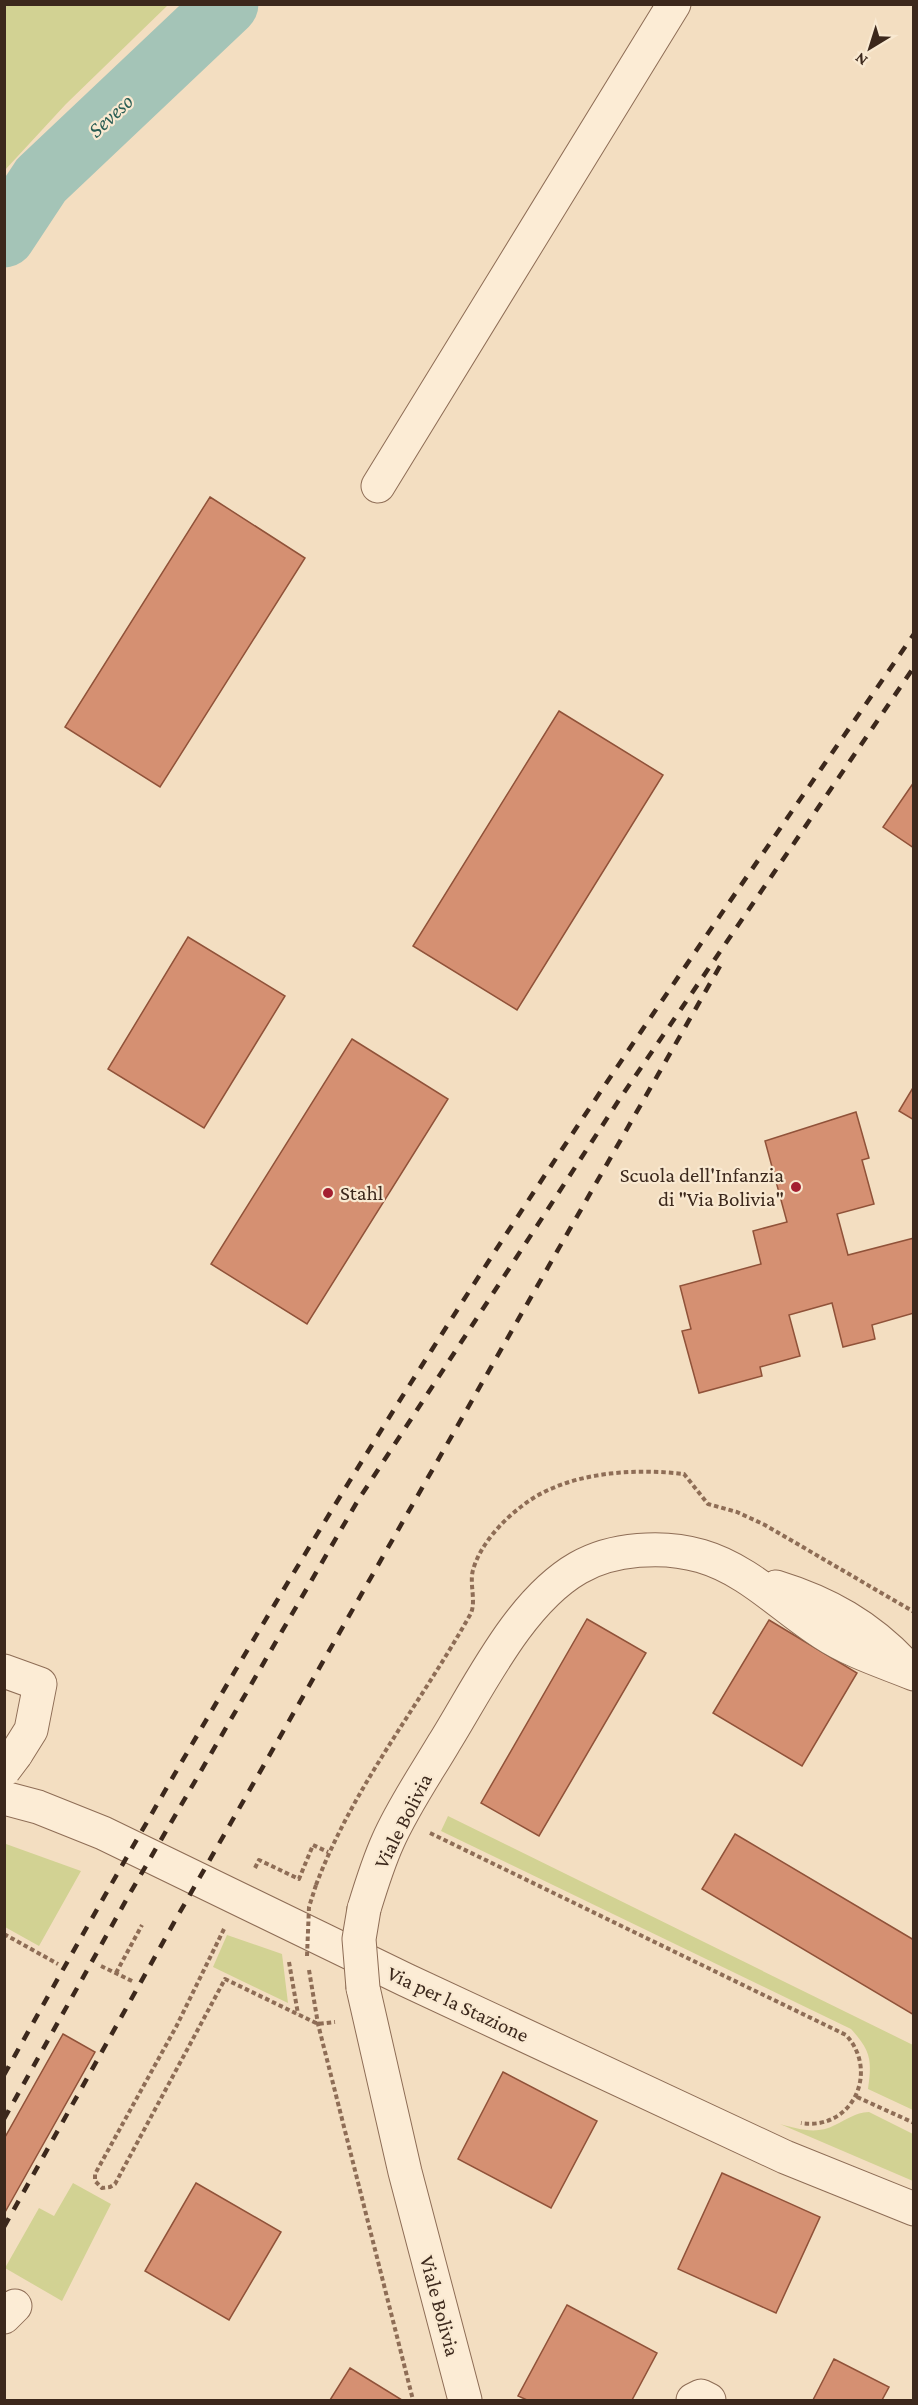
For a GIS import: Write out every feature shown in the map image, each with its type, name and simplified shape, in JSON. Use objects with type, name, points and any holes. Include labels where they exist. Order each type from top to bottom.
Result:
[{"type":"street","points":[[378,486],[674,4]]},
{"type":"street","name":"Viale Bolivia","points":[[465,2400],[405,2172],[363,1988],[359,1939],[363,1910],[379,1863],[401,1815],[497,1657],[516,1629],[556,1583],[578,1568],[603,1557],[669,1551],[700,1556],[728,1566],[752,1580],[790,1611],[856,1653],[913,1673]]},
{"type":"street","points":[[4,1671],[40,1684],[31,1730],[10,1762]]},
{"type":"street","name":"Via per la Stazione","points":[[4,1798],[39,1807],[103,1833],[385,1970],[785,2157],[914,2209]]},
{"type":"street","points":[[693,2400],[701,2396],[709,2400]]},
{"type":"path","points":[[429,1832],[846,2035],[856,2046],[861,2060],[862,2077],[857,2096],[914,2123]]},
{"type":"path","points":[[255,1868],[259,1860],[298,1879],[313,1845],[328,1852]]},
{"type":"path","points":[[316,1884],[309,1907],[307,1956],[318,2024],[413,2400]]},
{"type":"path","points":[[116,1973],[142,1925]]},
{"type":"path","points":[[225,1925],[176,2027],[95,2174],[95,2181],[102,2188],[115,2184],[225,1978],[298,2015],[291,1972]]},
{"type":"path","points":[[4,1934],[58,1964]]},
{"type":"path","points":[[101,1966],[134,1982]]},
{"type":"green space","points":[[5,4],[168,5],[66,104],[5,170]]},
{"type":"green space","points":[[448,1816],[913,2045],[913,2110],[868,2089],[870,2063],[863,2044],[851,2029],[441,1831]]},
{"type":"green space","points":[[6,1844],[81,1871],[39,1946],[5,1927]]},
{"type":"green space","points":[[227,1935],[282,1954],[288,2003],[213,1967]]},
{"type":"green space","points":[[869,2112],[913,2134],[913,2181],[780,2124],[794,2128],[821,2130],[855,2115]]},
{"type":"green space","points":[[73,2183],[111,2204],[62,2301],[5,2268],[39,2208],[54,2216]]},
{"type":"building","points":[[210,497],[305,558],[160,787],[65,727]]},
{"type":"building","points":[[559,711],[663,775],[517,1010],[413,946]]},
{"type":"building","points":[[914,782],[914,848],[883,827]]},
{"type":"building","points":[[188,937],[285,996],[204,1128],[108,1069]]},
{"type":"building","points":[[352,1039],[448,1099],[307,1324],[211,1264]]},
{"type":"building","points":[[914,1086],[914,1120],[899,1111]]},
{"type":"building","points":[[856,1112],[869,1158],[862,1160],[874,1204],[837,1214],[848,1255],[914,1238],[914,1313],[872,1325],[875,1339],[843,1347],[832,1303],[789,1315],[800,1356],[760,1367],[762,1376],[699,1393],[682,1331],[691,1329],[680,1286],[761,1264],[753,1231],[787,1222],[765,1141]]},
{"type":"building","points":[[587,1619],[646,1653],[539,1836],[481,1803]]},
{"type":"building","points":[[769,1620],[857,1673],[802,1766],[713,1713]]},
{"type":"building","points":[[735,1834],[914,1940],[914,2015],[702,1889]]},
{"type":"building","points":[[63,2034],[95,2052],[4,2214],[4,2139]]},
{"type":"building","points":[[503,2072],[597,2121],[551,2208],[458,2159]]},
{"type":"building","points":[[722,2173],[820,2217],[776,2313],[678,2269]]},
{"type":"building","points":[[196,2183],[281,2232],[229,2320],[145,2271]]},
{"type":"building","points":[[567,2305],[657,2353],[632,2400],[527,2400],[518,2396]]},
{"type":"building","points":[[834,2359],[889,2387],[882,2400],[813,2400]]},
{"type":"building","points":[[350,2368],[402,2400],[330,2400]]},
{"type":"waterway","name":"Seveso","points":[[4,236],[41,180],[227,4]]},
{"type":"railway","points":[[4,2075],[216,1703],[383,1428],[497,1248],[614,1071],[914,634]]},
{"type":"railway","points":[[4,2119],[129,1895],[357,1502],[619,1100],[914,667]]},
{"type":"railway","points":[[4,2227],[176,1919],[720,966]]},
{"type":"place","name":"Scuola dell'Infanzia di \"Via Bolivia\"","points":[[796,1187]]},
{"type":"place","name":"Stahl","points":[[328,1193]]}]
